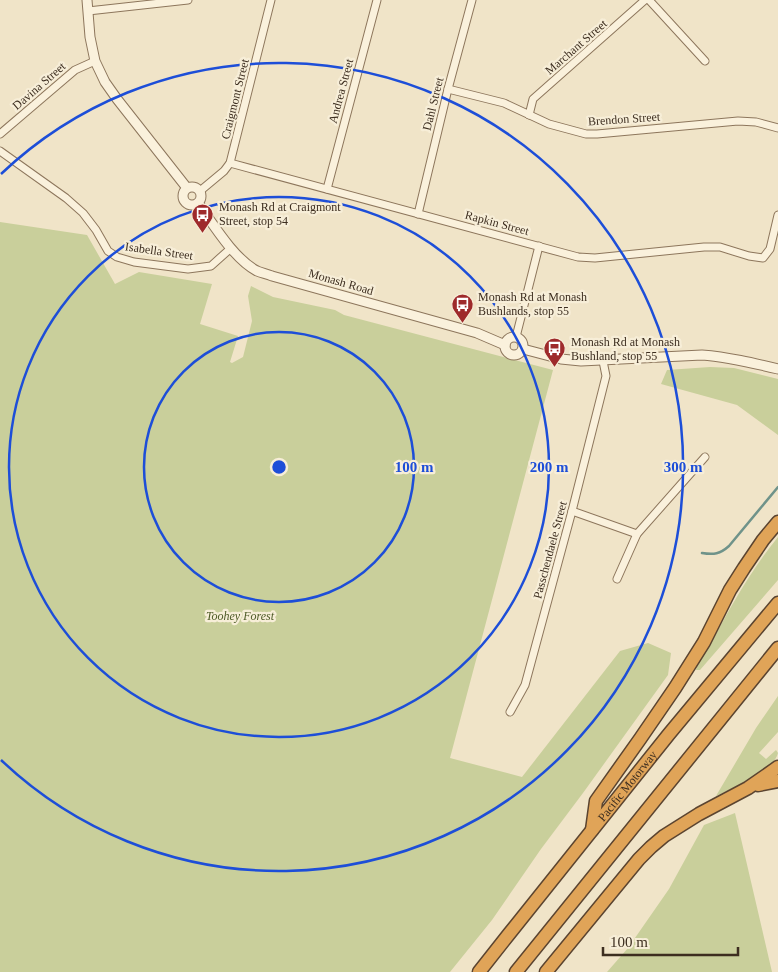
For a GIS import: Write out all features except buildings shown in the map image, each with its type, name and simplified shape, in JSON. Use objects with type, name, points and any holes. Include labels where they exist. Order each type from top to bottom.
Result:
[{"type":"highway","points":[[592,830],[596,801],[688,668],[704,642],[730,590],[763,540],[778,522]]},
{"type":"highway","name":"Pacific Motorway","points":[[479,972],[669,734],[778,603]]},
{"type":"highway","points":[[516,972],[778,648]]},
{"type":"highway","points":[[546,972],[651,847],[664,836],[699,814],[748,788],[778,768]]},
{"type":"highway","points":[[748,788],[778,781]]},
{"type":"street","name":"Monash Road","points":[[87,0],[90,37],[95,61],[106,82],[117,99],[187,188],[183,194],[185,202],[191,205],[198,203],[231,248],[242,260],[256,270],[477,333],[505,344],[506,351],[512,355],[518,354],[523,349],[560,359],[581,361],[702,355],[730,358],[778,369]]},
{"type":"street","points":[[88,11],[188,0]]},
{"type":"street","name":"Craigmont Street","points":[[230,163],[271,0]]},
{"type":"street","name":"Andrea Street","points":[[327,188],[376,0]]},
{"type":"street","name":"Dahl Street","points":[[418,214],[448,88],[472,0]]},
{"type":"street","points":[[647,0],[705,61]]},
{"type":"street","name":"Marchant Street","points":[[529,115],[533,99],[647,0]]},
{"type":"street","name":"Davina Street","points":[[0,134],[75,70],[95,61]]},
{"type":"street","name":"Brendon Street","points":[[448,88],[504,103],[549,124],[586,134],[738,121],[756,122],[778,128]]},
{"type":"street","name":"Isabella Street","points":[[0,151],[66,198],[83,213],[96,230],[108,251],[117,257],[134,262],[188,269],[211,266],[231,248]]},
{"type":"street","points":[[200,190],[224,171],[230,163]]},
{"type":"street","name":"Rapkin Street","points":[[230,163],[578,257],[595,258],[720,247],[749,256],[764,258],[770,249],[778,215]]},
{"type":"street","points":[[187,188],[194,186],[200,190],[202,197],[198,203]]},
{"type":"street","points":[[516,337],[539,246]]},
{"type":"street","points":[[505,344],[509,338],[516,337],[522,342],[523,349]]},
{"type":"street","name":"Passchendaele Street","points":[[510,712],[525,685],[572,511],[606,376],[603,361]]},
{"type":"street","points":[[617,579],[637,534],[705,457]]},
{"type":"street","points":[[572,511],[637,534]]},
{"type":"green space","name":"Toohey Forest","points":[[0,222],[87,235],[115,284],[139,272],[212,284],[200,324],[238,336],[230,362],[232,363],[243,357],[252,321],[248,296],[251,286],[273,297],[335,310],[344,315],[553,370],[450,758],[522,777],[620,651],[648,643],[671,653],[668,675],[541,849],[492,920],[450,972],[0,972]]},
{"type":"green space","points":[[710,367],[734,368],[778,379],[778,435],[737,405],[661,384],[667,370]]},
{"type":"green space","points":[[778,537],[778,580],[700,670],[696,670],[700,659],[742,588]]},
{"type":"green space","points":[[778,696],[778,732],[759,753],[766,759],[776,750],[778,753],[775,760],[752,778],[716,796],[756,728]]},
{"type":"green space","points":[[735,813],[772,972],[607,972],[628,948],[669,889],[704,825]]},
{"type":"waterway","points":[[702,553],[717,553],[729,546],[778,487]]},
{"type":"place","name":"Monash Rd at Craigmont Street, stop 54","points":[[203,233]]},
{"type":"place","name":"Monash Rd at Monash Bushlands, stop 55","points":[[462,323]]},
{"type":"place","name":"Monash Rd at Monash Bushland, stop 55","points":[[555,368]]}]
